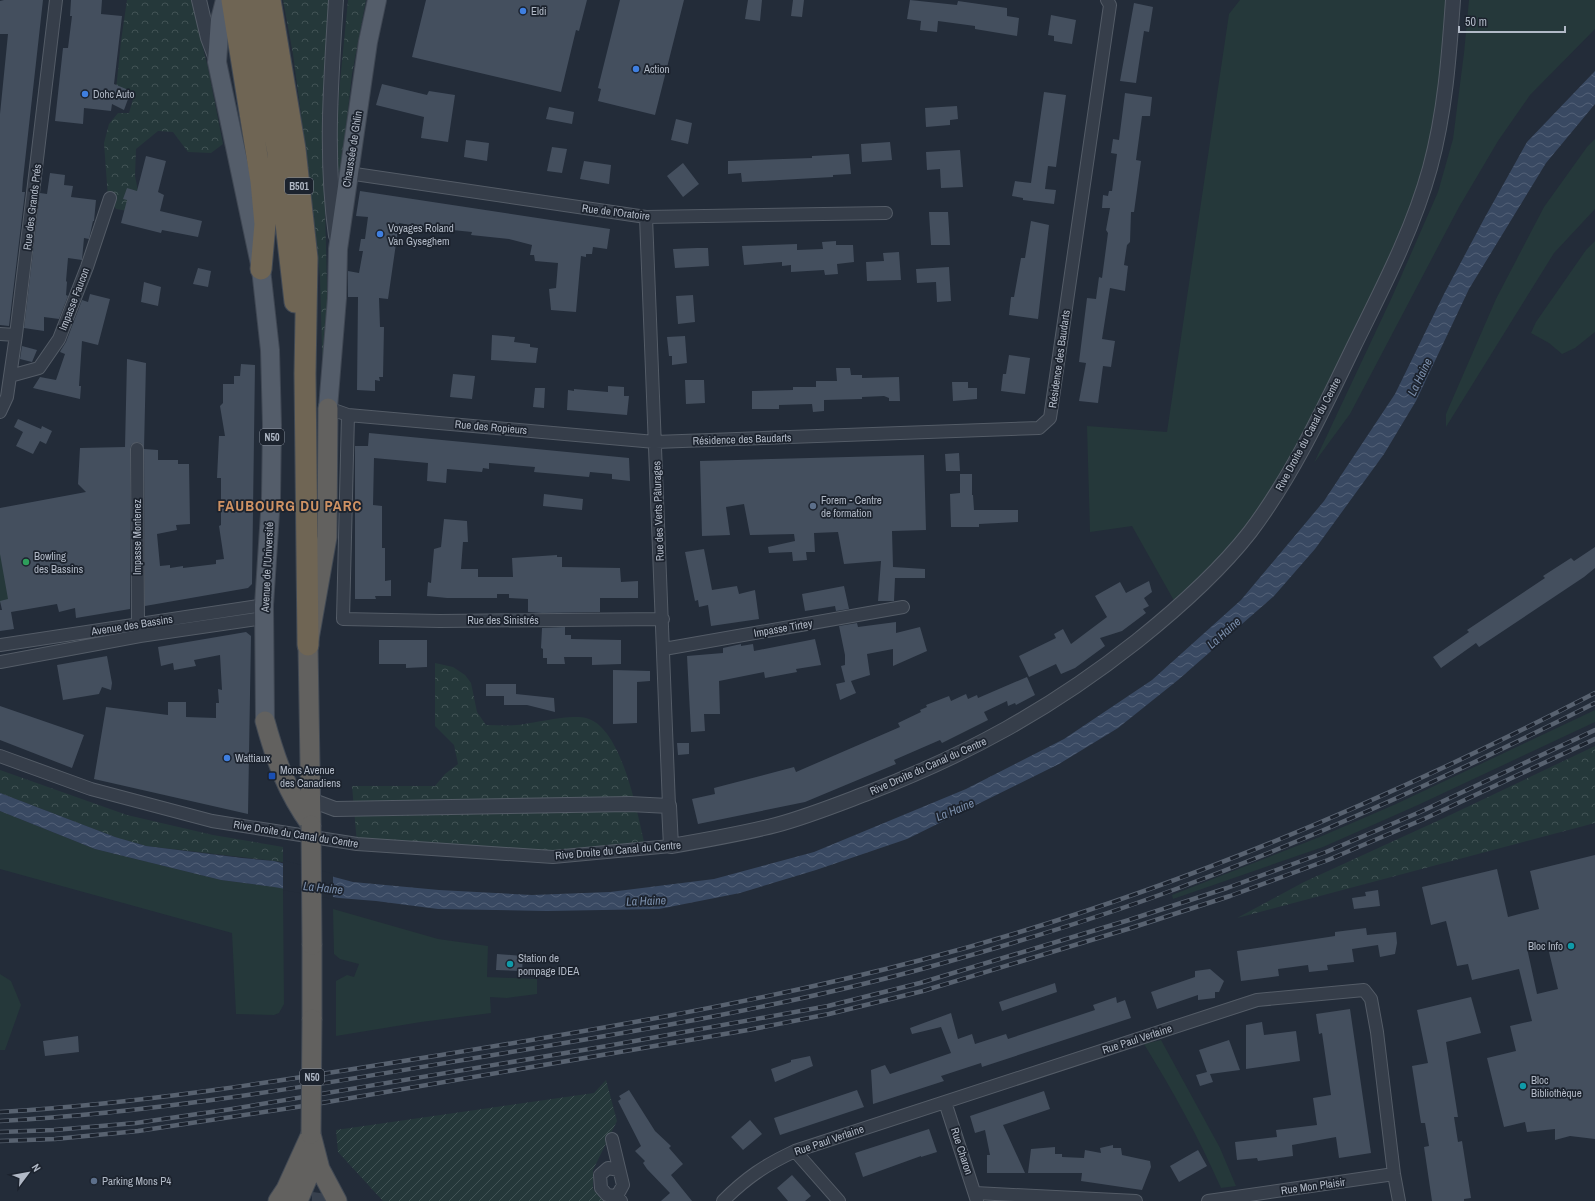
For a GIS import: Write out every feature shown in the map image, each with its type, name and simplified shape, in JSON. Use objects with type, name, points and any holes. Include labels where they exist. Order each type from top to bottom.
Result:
[{"type":"highway","points":[[232,0],[261,181],[265,224],[261,269]]},
{"type":"highway","name":"B501","points":[[258,3],[278,153],[304,374],[308,645]]},
{"type":"highway","name":"N50","points":[[320,1201],[311,1170],[312,945],[308,645],[327,537],[328,408]]},
{"type":"highway","name":"N50","points":[[265,721],[283,778],[296,804],[311,826]]},
{"type":"highway","points":[[278,1201],[286,1189],[312,1134]]},
{"type":"highway","points":[[312,1134],[320,1169],[336,1201]]},
{"type":"highway","name":"N50","points":[[298,1201],[311,1170]]},
{"type":"main road","name":"N50","points":[[225,0],[220,20],[217,62],[261,269]]},
{"type":"main road","name":"Chaussée de Ghlin","points":[[328,408],[337,298],[338,249],[368,42],[377,0]]},
{"type":"main road","name":"Avenue de l'Université","points":[[261,269],[270,350],[272,425],[271,498],[264,611],[265,721]]},
{"type":"street","name":"Rue des Grands Prés","points":[[0,412],[7,398],[16,335],[56,0]]},
{"type":"street","points":[[199,0],[208,38],[217,62]]},
{"type":"street","points":[[336,0],[331,67],[330,139],[331,198],[338,249]]},
{"type":"street","name":"Résidence des Baudarts","points":[[655,442],[1039,428],[1050,418],[1110,6],[1107,0]]},
{"type":"street","name":"Rive Droite du Canal du Centre","points":[[0,756],[91,789],[212,821],[357,844],[553,857],[671,846],[726,836],[799,817],[899,781],[991,738],[1066,693],[1110,662],[1177,606],[1225,562],[1248,534],[1272,500],[1301,451],[1365,325],[1404,240],[1430,169],[1440,124],[1446,86],[1454,0]]},
{"type":"street","name":"Rue de l'Oratoire","points":[[348,173],[646,217],[886,213]]},
{"type":"street","name":"Impasse Faucon","points":[[10,376],[39,368],[59,339],[87,267],[110,198]]},
{"type":"street","name":"Rue des Verts Pâturages","points":[[646,217],[663,619],[669,806]]},
{"type":"street","points":[[0,334],[16,335]]},
{"type":"street","name":"Rue des Ropieurs","points":[[328,408],[348,415],[655,442]]},
{"type":"street","name":"Rue des Sinistrés","points":[[348,415],[343,619],[440,621],[663,619]]},
{"type":"street","name":"Impasse Montenez","points":[[137,449],[138,624]]},
{"type":"street","name":"Impasse Tirtey","points":[[664,649],[903,607]]},
{"type":"street","points":[[0,662],[264,611]]},
{"type":"street","name":"Avenue des Bassins","points":[[0,645],[138,624],[264,611]]},
{"type":"street","points":[[311,800],[335,809],[603,805],[669,806],[671,846]]},
{"type":"street","name":"Rue Paul Verlaine","points":[[723,1201],[740,1184],[766,1165],[795,1151],[1258,1000],[1364,990],[1372,999],[1394,1174],[1399,1201]]},
{"type":"street","name":"Rue Charon","points":[[945,1102],[976,1197]]},
{"type":"street","points":[[612,1139],[623,1185],[619,1199],[607,1195],[601,1188],[600,1175],[608,1168],[619,1170]]},
{"type":"street","points":[[795,1151],[840,1201]]},
{"type":"street","name":"Rue Mon Plaisir","points":[[1208,1201],[1394,1174]]},
{"type":"street","points":[[976,1197],[1136,1201]]},
{"type":"green space","points":[[127,0],[191,0],[208,68],[223,144],[211,153],[188,152],[173,132],[158,131],[136,149],[135,176],[138,191],[128,211],[116,209],[108,198],[104,143],[109,124],[118,113],[129,113],[135,92],[116,90]]},
{"type":"green space","points":[[283,0],[330,0],[323,125],[328,328],[323,386],[320,277],[308,167],[293,54]]},
{"type":"green space","points":[[348,0],[366,0],[352,74],[341,171],[335,171],[339,93]]},
{"type":"green space","points":[[1240,0],[1453,0],[1440,124],[1404,240],[1272,500],[1177,606],[1132,526],[1090,532],[1087,426],[1167,432],[1229,14]]},
{"type":"green space","points":[[1469,0],[1595,0],[1595,29],[1530,95],[1498,141],[1459,207],[1350,414],[1314,463],[1392,297],[1438,192],[1453,139]]},
{"type":"green space","points":[[1595,139],[1595,209],[1554,253],[1446,427],[1446,414],[1496,299],[1544,207],[1587,147]]},
{"type":"green space","points":[[1595,241],[1595,332],[1575,348],[1562,354],[1549,343],[1531,333],[1536,322],[1586,250]]},
{"type":"green space","points":[[0,542],[11,601],[0,603]]},
{"type":"green space","points":[[435,663],[453,667],[465,675],[471,683],[477,712],[486,725],[517,725],[579,717],[586,718],[599,725],[610,738],[627,775],[646,850],[553,857],[357,844],[352,786],[435,786],[445,774],[458,764],[454,745],[435,726]]},
{"type":"green space","points":[[1595,710],[1595,722],[1418,805],[1323,847],[1173,899],[1172,895],[1322,836],[1396,804]]},
{"type":"green space","points":[[1595,746],[1595,823],[1237,918],[1304,882],[1446,817]]},
{"type":"green space","points":[[0,770],[127,815],[213,835],[283,847],[283,862],[146,846],[115,837],[0,793]]},
{"type":"green space","points":[[0,811],[95,849],[221,880],[283,888],[284,1004],[279,1013],[274,1015],[236,1014],[232,933],[0,869]]},
{"type":"green space","points":[[333,909],[438,939],[488,946],[487,977],[537,979],[537,994],[507,998],[490,997],[491,1013],[421,1022],[336,1036],[336,981],[347,975],[354,977],[359,964],[340,959],[334,954]]},
{"type":"green space","points":[[0,974],[11,981],[21,1005],[5,1050],[0,1050]]},
{"type":"green space","points":[[1161,1040],[1220,1148],[1236,1186],[1221,1188],[1185,1115],[1144,1044]]},
{"type":"green space","points":[[606,1080],[617,1121],[593,1170],[593,1189],[603,1201],[383,1201],[338,1152],[336,1130],[594,1093]]},
{"type":"water","name":"La Haine","points":[[1595,71],[1595,104],[1546,163],[1469,289],[1416,401],[1384,454],[1315,549],[1274,596],[1178,680],[1118,728],[1059,764],[907,839],[816,870],[740,893],[659,909],[547,911],[438,909],[339,898],[221,880],[95,849],[0,811],[0,793],[115,837],[146,846],[274,861],[353,882],[439,890],[532,895],[610,892],[714,879],[814,852],[966,789],[1064,739],[1152,680],[1241,600],[1324,501],[1395,394],[1444,294],[1527,142]]},
{"type":"pier","points":[[283,860],[333,874],[333,899],[283,890]]},
{"type":"building","points":[[43,0],[23,179],[22,192],[25,192],[9,326],[0,325],[0,114],[8,34],[0,34],[0,1]]},
{"type":"building","points":[[71,0],[102,0],[101,14],[122,16],[114,84],[131,91],[124,110],[112,104],[111,111],[84,108],[83,124],[55,121],[63,48],[68,48],[72,16],[70,16]]},
{"type":"building","points":[[426,0],[587,0],[579,31],[576,30],[561,92],[412,57]]},
{"type":"building","points":[[620,0],[684,0],[655,115],[598,101],[601,89],[598,88]]},
{"type":"building","points":[[748,0],[762,0],[760,21],[745,19]]},
{"type":"building","points":[[793,0],[804,0],[802,17],[791,16]]},
{"type":"building","points":[[910,0],[957,5],[958,1],[1007,8],[1007,16],[1019,18],[1017,36],[975,29],[975,26],[938,21],[937,32],[920,30],[921,21],[907,19]]},
{"type":"building","points":[[1134,3],[1153,7],[1149,32],[1144,31],[1136,83],[1120,81]]},
{"type":"building","points":[[1051,15],[1076,20],[1072,44],[1054,41],[1054,36],[1048,35]]},
{"type":"building","points":[[382,84],[427,95],[429,91],[455,95],[448,142],[421,138],[424,117],[376,105]]},
{"type":"building","points":[[1044,92],[1066,95],[1056,167],[1048,166],[1045,189],[1056,190],[1054,204],[1023,200],[1023,198],[1012,196],[1015,181],[1031,183]]},
{"type":"building","points":[[1125,93],[1152,97],[1150,116],[1142,116],[1136,160],[1141,161],[1134,212],[1131,212],[1130,242],[1127,245],[1124,265],[1128,266],[1125,291],[1110,288],[1102,339],[1115,341],[1111,367],[1103,366],[1098,403],[1079,401],[1086,363],[1079,362],[1087,298],[1096,299],[1099,277],[1102,278],[1108,233],[1106,230],[1110,208],[1102,208],[1103,195],[1108,196],[1109,191],[1112,191],[1117,154],[1111,153],[1113,139],[1119,140]]},
{"type":"building","points":[[957,106],[958,119],[950,120],[950,125],[926,127],[925,108]]},
{"type":"building","points":[[549,107],[574,112],[572,124],[546,119]]},
{"type":"building","points":[[676,119],[692,123],[688,144],[671,140]]},
{"type":"building","points":[[466,140],[489,143],[487,161],[464,157]]},
{"type":"building","points":[[890,142],[892,160],[862,162],[861,144]]},
{"type":"building","points":[[552,147],[567,149],[562,173],[547,171]]},
{"type":"building","points":[[960,150],[963,187],[941,188],[940,169],[927,170],[926,152]]},
{"type":"building","points":[[849,154],[851,174],[833,175],[833,177],[742,182],[741,173],[728,174],[728,161],[812,158],[812,156]]},
{"type":"building","points":[[146,156],[166,161],[158,192],[164,195],[160,211],[202,221],[198,237],[162,230],[161,233],[121,223],[127,200],[123,199],[127,188],[137,191]]},
{"type":"building","points":[[584,161],[611,165],[609,184],[580,179]]},
{"type":"building","points":[[683,163],[699,184],[683,197],[667,176]]},
{"type":"building","points":[[50,173],[65,175],[64,185],[73,186],[71,197],[96,200],[94,221],[89,239],[84,238],[82,260],[68,258],[66,295],[68,296],[59,319],[44,317],[44,331],[24,328],[40,193],[47,194]]},
{"type":"building","points":[[360,191],[610,229],[607,249],[593,247],[592,254],[586,254],[586,257],[581,256],[576,312],[551,310],[549,289],[556,288],[558,263],[535,261],[534,255],[530,255],[532,245],[509,239],[471,235],[472,232],[432,229],[399,223],[388,299],[379,298],[380,327],[384,327],[383,377],[379,377],[380,381],[375,380],[375,391],[357,390],[358,297],[348,297],[348,271],[359,273],[363,251],[359,251],[361,239],[365,239],[368,217],[356,216]]},
{"type":"building","points":[[929,212],[948,212],[950,245],[931,245]]},
{"type":"building","points":[[1031,221],[1049,225],[1038,319],[1009,315],[1011,297],[1014,297],[1021,258],[1025,258]]},
{"type":"building","points":[[836,241],[836,245],[853,245],[854,262],[837,264],[838,274],[825,275],[824,270],[791,272],[791,265],[782,266],[782,262],[744,265],[742,246],[797,244],[797,250],[823,249],[822,242]]},
{"type":"building","points":[[708,248],[709,266],[675,268],[673,249]]},
{"type":"building","points":[[899,252],[901,280],[867,281],[866,262],[884,261],[883,253]]},
{"type":"building","points":[[949,267],[951,301],[937,302],[936,282],[917,283],[916,269]]},
{"type":"building","points":[[198,268],[211,271],[208,287],[193,284]]},
{"type":"building","points":[[144,282],[161,287],[158,306],[141,302]]},
{"type":"building","points":[[90,294],[110,299],[98,345],[82,341],[79,386],[81,386],[80,399],[33,388],[40,377],[56,380],[65,354],[60,352],[66,342],[82,300],[88,302]]},
{"type":"building","points":[[693,295],[695,322],[678,324],[676,296]]},
{"type":"building","points":[[492,335],[515,337],[514,342],[530,344],[530,347],[538,348],[536,363],[491,360]]},
{"type":"building","points":[[685,336],[687,363],[672,365],[672,356],[669,356],[667,337]]},
{"type":"building","points":[[22,346],[37,350],[32,362],[20,359]]},
{"type":"building","points":[[1009,355],[1030,358],[1025,394],[1001,391],[1003,374],[1006,374]]},
{"type":"building","points":[[127,359],[146,363],[144,449],[141,443],[137,442],[131,445],[130,449],[130,609],[76,618],[75,608],[59,612],[57,604],[11,612],[14,629],[0,631],[0,610],[2,610],[0,601],[8,599],[0,554],[0,508],[86,492],[78,484],[80,448],[125,447]]},
{"type":"building","points":[[241,364],[255,365],[252,584],[248,588],[145,606],[144,449],[158,450],[158,460],[178,460],[178,464],[189,464],[190,524],[176,525],[177,530],[157,534],[160,566],[170,565],[170,568],[183,566],[183,568],[216,564],[216,560],[224,559],[219,526],[221,525],[221,478],[217,478],[219,436],[225,436],[220,406],[223,403],[223,384],[234,384],[234,376],[240,376]]},
{"type":"building","points":[[836,368],[850,368],[851,375],[862,375],[862,378],[899,377],[900,401],[889,401],[889,398],[884,396],[862,397],[862,399],[824,400],[824,411],[813,412],[812,404],[779,405],[779,409],[752,409],[752,391],[793,390],[793,387],[816,387],[816,381],[837,381]]},
{"type":"building","points":[[453,374],[475,376],[472,399],[450,397]]},
{"type":"building","points":[[685,380],[704,380],[705,403],[686,404]]},
{"type":"building","points":[[952,382],[968,382],[968,388],[977,388],[977,399],[953,401]]},
{"type":"building","points":[[608,386],[624,387],[624,396],[629,396],[627,415],[567,410],[568,390],[574,391],[574,389],[608,392]]},
{"type":"building","points":[[535,388],[545,388],[544,408],[533,407]]},
{"type":"building","points":[[18,419],[41,429],[42,426],[52,431],[46,444],[40,441],[33,454],[16,446],[23,432],[14,427]]},
{"type":"building","points":[[369,433],[629,458],[630,481],[612,479],[612,474],[590,472],[589,477],[534,472],[535,467],[489,463],[489,469],[483,468],[482,472],[447,469],[446,483],[427,481],[428,463],[374,458],[373,505],[382,506],[382,548],[385,548],[385,581],[391,580],[391,596],[375,596],[376,599],[355,599],[355,446],[368,446]]},
{"type":"building","points":[[959,453],[960,471],[946,471],[945,454]]},
{"type":"building","name":"Forem - Centre de formation","points":[[924,455],[926,530],[892,531],[893,567],[925,569],[925,578],[895,578],[894,601],[878,601],[881,561],[844,564],[838,532],[814,533],[815,552],[806,552],[807,560],[793,561],[792,552],[769,553],[768,547],[795,541],[794,534],[750,535],[744,504],[726,507],[730,535],[702,536],[700,461]]},
{"type":"building","points":[[960,474],[972,474],[974,510],[1018,510],[1018,522],[979,524],[979,527],[951,527],[950,494],[960,493]]},
{"type":"building","points":[[544,494],[583,499],[582,510],[543,506]]},
{"type":"building","points":[[444,519],[467,521],[468,542],[463,542],[461,569],[478,569],[478,577],[513,577],[512,558],[557,555],[557,557],[562,557],[562,567],[620,568],[621,582],[638,581],[638,598],[600,598],[600,612],[542,613],[528,612],[528,599],[509,598],[509,594],[497,594],[497,598],[447,598],[427,596],[428,582],[431,583],[434,549],[441,547]]},
{"type":"building","points":[[1595,547],[1595,568],[1584,577],[1479,647],[1476,643],[1441,668],[1433,657],[1469,632],[1467,630],[1545,578],[1543,576],[1571,558],[1574,561]]},
{"type":"building","points":[[704,549],[712,590],[737,586],[739,594],[755,590],[759,619],[711,626],[708,605],[699,607],[698,600],[695,601],[685,552]]},
{"type":"building","points":[[1149,581],[1152,592],[1144,598],[1149,606],[1143,609],[1146,613],[1122,631],[1100,638],[1105,646],[1075,668],[1061,674],[1056,664],[1029,677],[1019,656],[1056,638],[1054,634],[1063,629],[1071,644],[1107,617],[1095,596],[1120,582],[1126,593]]},
{"type":"building","points":[[844,586],[849,609],[836,611],[835,606],[805,611],[802,594]]},
{"type":"building","points":[[896,622],[896,633],[920,627],[927,651],[893,666],[893,649],[867,654],[870,675],[851,681],[856,693],[840,700],[836,684],[845,682],[841,666],[845,665],[845,655],[839,626],[857,623],[858,627]]},
{"type":"building","points":[[565,627],[565,635],[571,635],[571,639],[621,640],[621,664],[592,665],[592,657],[564,657],[565,664],[547,664],[547,658],[543,658],[543,649],[541,648],[542,628]]},
{"type":"building","points":[[246,632],[251,636],[248,814],[94,779],[106,707],[168,715],[168,702],[186,702],[186,717],[216,718],[216,703],[219,703],[218,689],[222,690],[220,655],[194,660],[196,666],[174,670],[173,663],[161,666],[158,647]]},
{"type":"building","points":[[815,639],[821,665],[796,669],[797,672],[765,678],[764,672],[719,681],[720,714],[704,714],[705,731],[691,732],[687,656],[723,653],[723,648],[741,644],[741,646],[753,644],[754,651]]},
{"type":"building","points":[[379,640],[427,640],[427,667],[406,668],[406,664],[379,664]]},
{"type":"building","points":[[107,656],[112,683],[111,690],[102,687],[99,694],[63,700],[57,665]]},
{"type":"building","points":[[613,670],[650,671],[650,681],[637,682],[637,723],[613,724]]},
{"type":"building","points":[[1027,677],[1035,695],[1016,705],[1015,703],[1008,706],[1007,701],[984,712],[988,720],[942,743],[940,740],[894,760],[896,764],[805,802],[698,824],[692,799],[715,794],[714,788],[794,767],[796,772],[900,727],[898,723],[921,712],[920,710],[927,707],[926,705],[949,696],[951,701],[966,694],[968,699],[977,695],[978,698]]},
{"type":"building","points":[[486,684],[516,684],[516,694],[554,698],[555,712],[527,705],[504,705],[504,696],[486,696]]},
{"type":"building","points":[[0,706],[84,735],[72,768],[0,740]]},
{"type":"building","points":[[677,743],[689,743],[689,754],[678,755]]},
{"type":"building","points":[[1595,855],[1595,1139],[1570,1136],[1555,1140],[1555,1129],[1527,1132],[1525,1122],[1504,1127],[1487,1058],[1516,1051],[1510,1026],[1532,1021],[1519,969],[1472,980],[1468,964],[1457,966],[1446,921],[1431,925],[1422,887],[1497,869],[1508,917],[1539,909],[1530,871]],"holes":[[[1527,948],[1548,948],[1558,989],[1537,994]]]},
{"type":"building","points":[[1378,890],[1380,906],[1354,909],[1352,898],[1366,896],[1365,892]]},
{"type":"building","points":[[1366,928],[1367,935],[1396,932],[1397,943],[1395,954],[1380,957],[1378,945],[1352,949],[1354,962],[1327,965],[1328,970],[1309,972],[1308,965],[1278,969],[1279,976],[1241,981],[1237,951],[1335,936],[1335,932]]},
{"type":"building","name":"Station de pompage IDEA","points":[[497,954],[523,956],[522,971],[496,970]]},
{"type":"building","points":[[1210,969],[1224,981],[1219,992],[1215,992],[1215,998],[1198,1000],[1198,995],[1157,1009],[1151,992],[1195,977],[1195,971]]},
{"type":"building","points":[[1055,983],[1057,992],[1002,1011],[999,1002]]},
{"type":"building","points":[[1116,997],[1117,1003],[1125,1000],[1131,1018],[982,1067],[981,1063],[941,1076],[944,1081],[873,1104],[871,1070],[885,1065],[890,1074],[951,1053],[941,1027],[912,1034],[910,1028],[951,1013],[958,1039],[972,1034],[975,1044],[1006,1034],[1008,1039],[1095,1010],[1093,1005]]},
{"type":"building","points":[[1471,997],[1481,1033],[1446,1042],[1458,1117],[1454,1117],[1458,1142],[1462,1141],[1471,1198],[1464,1199],[1464,1201],[1432,1201],[1424,1147],[1429,1146],[1425,1123],[1421,1123],[1412,1066],[1428,1063],[1417,1010]]},
{"type":"building","points":[[1350,1009],[1371,1153],[1339,1158],[1336,1137],[1292,1145],[1293,1156],[1258,1161],[1257,1158],[1237,1160],[1235,1142],[1277,1137],[1276,1130],[1317,1125],[1313,1098],[1331,1095],[1322,1033],[1319,1034],[1316,1014]]},
{"type":"building","points":[[1262,1022],[1264,1035],[1296,1031],[1300,1061],[1246,1069],[1246,1025]]},
{"type":"building","points":[[78,1036],[79,1052],[45,1056],[43,1041]]},
{"type":"building","points":[[1229,1040],[1240,1070],[1210,1074],[1213,1082],[1200,1086],[1196,1075],[1207,1072],[1199,1050]]},
{"type":"building","points":[[810,1056],[813,1066],[775,1082],[771,1069],[791,1062],[791,1060]]},
{"type":"building","points":[[629,1090],[655,1131],[671,1146],[669,1148],[683,1164],[671,1175],[692,1201],[661,1201],[670,1193],[647,1169],[643,1163],[645,1161],[635,1151],[641,1146],[618,1101],[621,1099],[619,1096]]},
{"type":"building","points":[[857,1090],[864,1107],[780,1135],[774,1118]]},
{"type":"building","points":[[1044,1091],[1050,1109],[1003,1125],[1025,1173],[987,1173],[987,1155],[990,1155],[985,1130],[975,1133],[970,1116]]},
{"type":"building","points":[[750,1120],[762,1134],[743,1150],[731,1137]]},
{"type":"building","points":[[929,1129],[937,1152],[921,1156],[863,1177],[855,1153]]},
{"type":"building","points":[[1113,1145],[1113,1148],[1121,1148],[1122,1155],[1150,1161],[1151,1167],[1142,1190],[1081,1181],[1082,1173],[1028,1173],[1031,1149],[1055,1147],[1055,1154],[1062,1154],[1062,1157],[1084,1158],[1085,1150],[1101,1153],[1100,1148]]},
{"type":"building","points":[[1198,1150],[1207,1166],[1179,1182],[1170,1166]]},
{"type":"building","points":[[792,1175],[811,1196],[805,1201],[788,1201],[777,1188]]},
{"type":"tunnel","points":[[291,1200],[312,1199],[327,1201]]},
{"type":"railway","points":[[0,1112],[112,1103],[224,1089],[507,1044],[685,1013],[862,975],[921,960],[1008,936],[1095,908],[1180,878],[1265,845],[1432,773],[1595,693]]},
{"type":"railway","points":[[0,1121],[116,1112],[290,1089],[697,1020],[814,996],[929,967],[1084,921],[1229,869],[1388,802],[1492,754],[1595,703]]},
{"type":"railway","points":[[0,1132],[54,1130],[136,1123],[232,1109],[607,1046],[828,1006],[920,983],[1129,920],[1227,888],[1326,852],[1420,812],[1595,730]]},
{"type":"railway","points":[[0,1141],[55,1139],[138,1131],[310,1105],[748,1030],[829,1014],[923,991],[1131,928],[1230,896],[1328,860],[1424,819],[1595,739]]},
{"type":"place","name":"Eldi","points":[[523,11]]},
{"type":"place","name":"Action","points":[[636,69]]},
{"type":"place","name":"Dohc Auto","points":[[85,94]]},
{"type":"place","name":"Voyages Roland Van Gyseghem","points":[[380,234]]},
{"type":"place","name":"Forem - Centre de formation","points":[[813,506]]},
{"type":"place","name":"Bowling des Bassins","points":[[26,562]]},
{"type":"place","name":"Wattiaux","points":[[227,758]]},
{"type":"place","name":"Mons Avenue des Canadiens","points":[[272,776]]},
{"type":"place","name":"Bloc Info","points":[[1571,946]]},
{"type":"place","name":"Station de pompage IDEA","points":[[510,964]]},
{"type":"place","name":"Bloc Bibliothèque","points":[[1523,1086]]},
{"type":"place","name":"Parking Mons P4","points":[[94,1181]]},
{"type":"district","name":"FAUBOURG DU PARC","points":[[290,506]]}]
